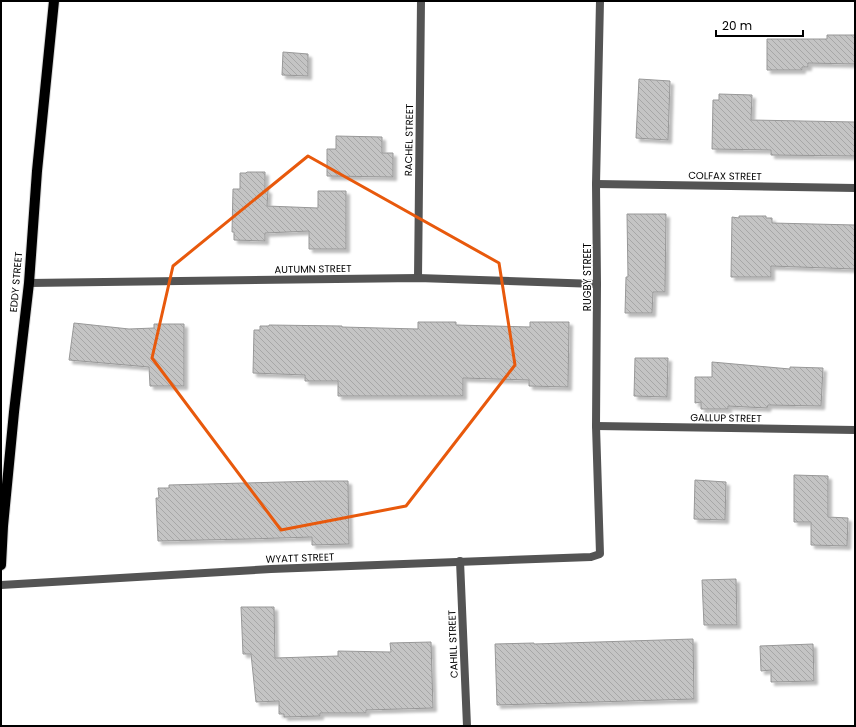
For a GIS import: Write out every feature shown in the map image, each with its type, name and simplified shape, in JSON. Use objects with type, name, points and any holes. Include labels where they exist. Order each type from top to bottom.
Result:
[{"type":"main road","name":"EDDY STREET","points":[[1,565],[3,526],[29,283],[37,171],[54,1]]},
{"type":"street","name":"RACHEL STREET","points":[[418,278],[420,1]]},
{"type":"street","name":"RUGBY STREET","points":[[600,1],[596,184],[596,426],[600,554]]},
{"type":"street","name":"COLFAX STREET","points":[[596,184],[855,188]]},
{"type":"street","name":"AUTUMN STREET","points":[[29,283],[418,278],[597,284]]},
{"type":"street","name":"GALLUP STREET","points":[[596,426],[855,430]]},
{"type":"street","name":"WYATT STREET","points":[[1,585],[271,569],[591,557],[600,554]]},
{"type":"street","name":"CAHILL STREET","points":[[460,561],[467,726]]},
{"type":"highlighted area","points":[[308,156],[499,263],[515,365],[406,506],[281,530],[152,358],[173,266]]},
{"type":"building","points":[[827,35],[855,35],[855,64],[808,63],[808,67],[802,67],[802,70],[767,70],[767,39],[827,39]]},
{"type":"building","points":[[283,52],[308,54],[308,76],[282,75]]},
{"type":"building","points":[[639,79],[670,81],[668,140],[636,138]]},
{"type":"building","points":[[719,94],[752,95],[751,120],[855,122],[855,156],[771,155],[771,150],[712,149],[713,100],[719,100]]},
{"type":"building","points":[[336,136],[382,137],[382,153],[393,153],[393,177],[327,176],[327,149],[336,149]]},
{"type":"building","points":[[265,172],[265,190],[268,190],[267,206],[318,208],[318,191],[346,191],[346,249],[309,249],[309,231],[265,233],[265,241],[234,240],[234,232],[232,232],[233,189],[240,189],[240,173]]},
{"type":"building","points":[[627,214],[666,214],[665,292],[653,292],[652,313],[625,313],[626,277],[628,277]]},
{"type":"building","points":[[739,216],[766,216],[766,218],[772,218],[772,223],[855,225],[855,269],[771,266],[771,277],[731,277],[732,217],[739,218]]},
{"type":"building","points":[[418,322],[456,322],[456,325],[530,327],[530,322],[569,322],[568,387],[529,386],[529,380],[463,378],[463,396],[338,396],[338,381],[305,381],[305,375],[253,373],[254,330],[260,330],[260,326],[342,326],[418,329]]},
{"type":"building","points":[[74,323],[129,329],[154,328],[154,324],[184,324],[184,386],[150,386],[149,367],[69,360]]},
{"type":"building","points":[[635,358],[668,358],[667,397],[634,396]]},
{"type":"building","points":[[712,362],[790,369],[790,367],[823,368],[821,406],[768,405],[767,408],[728,406],[728,409],[701,409],[701,402],[695,403],[695,377],[712,377]]},
{"type":"building","points":[[794,475],[828,476],[828,517],[848,518],[847,546],[811,545],[811,522],[794,522]]},
{"type":"building","points":[[695,480],[726,482],[725,520],[694,519]]},
{"type":"building","points":[[348,481],[349,544],[312,545],[312,537],[158,541],[156,498],[159,498],[158,488],[169,488],[169,485]]},
{"type":"building","points":[[736,579],[737,625],[704,625],[702,580]]},
{"type":"building","points":[[241,607],[274,607],[275,658],[338,656],[338,651],[391,652],[390,643],[431,642],[433,708],[366,710],[366,713],[320,713],[320,716],[284,717],[284,714],[279,714],[279,701],[256,702],[251,654],[243,654]]},
{"type":"building","points":[[693,639],[694,699],[497,705],[495,644]]},
{"type":"building","points":[[813,644],[814,681],[771,682],[771,670],[761,671],[760,646]]}]
